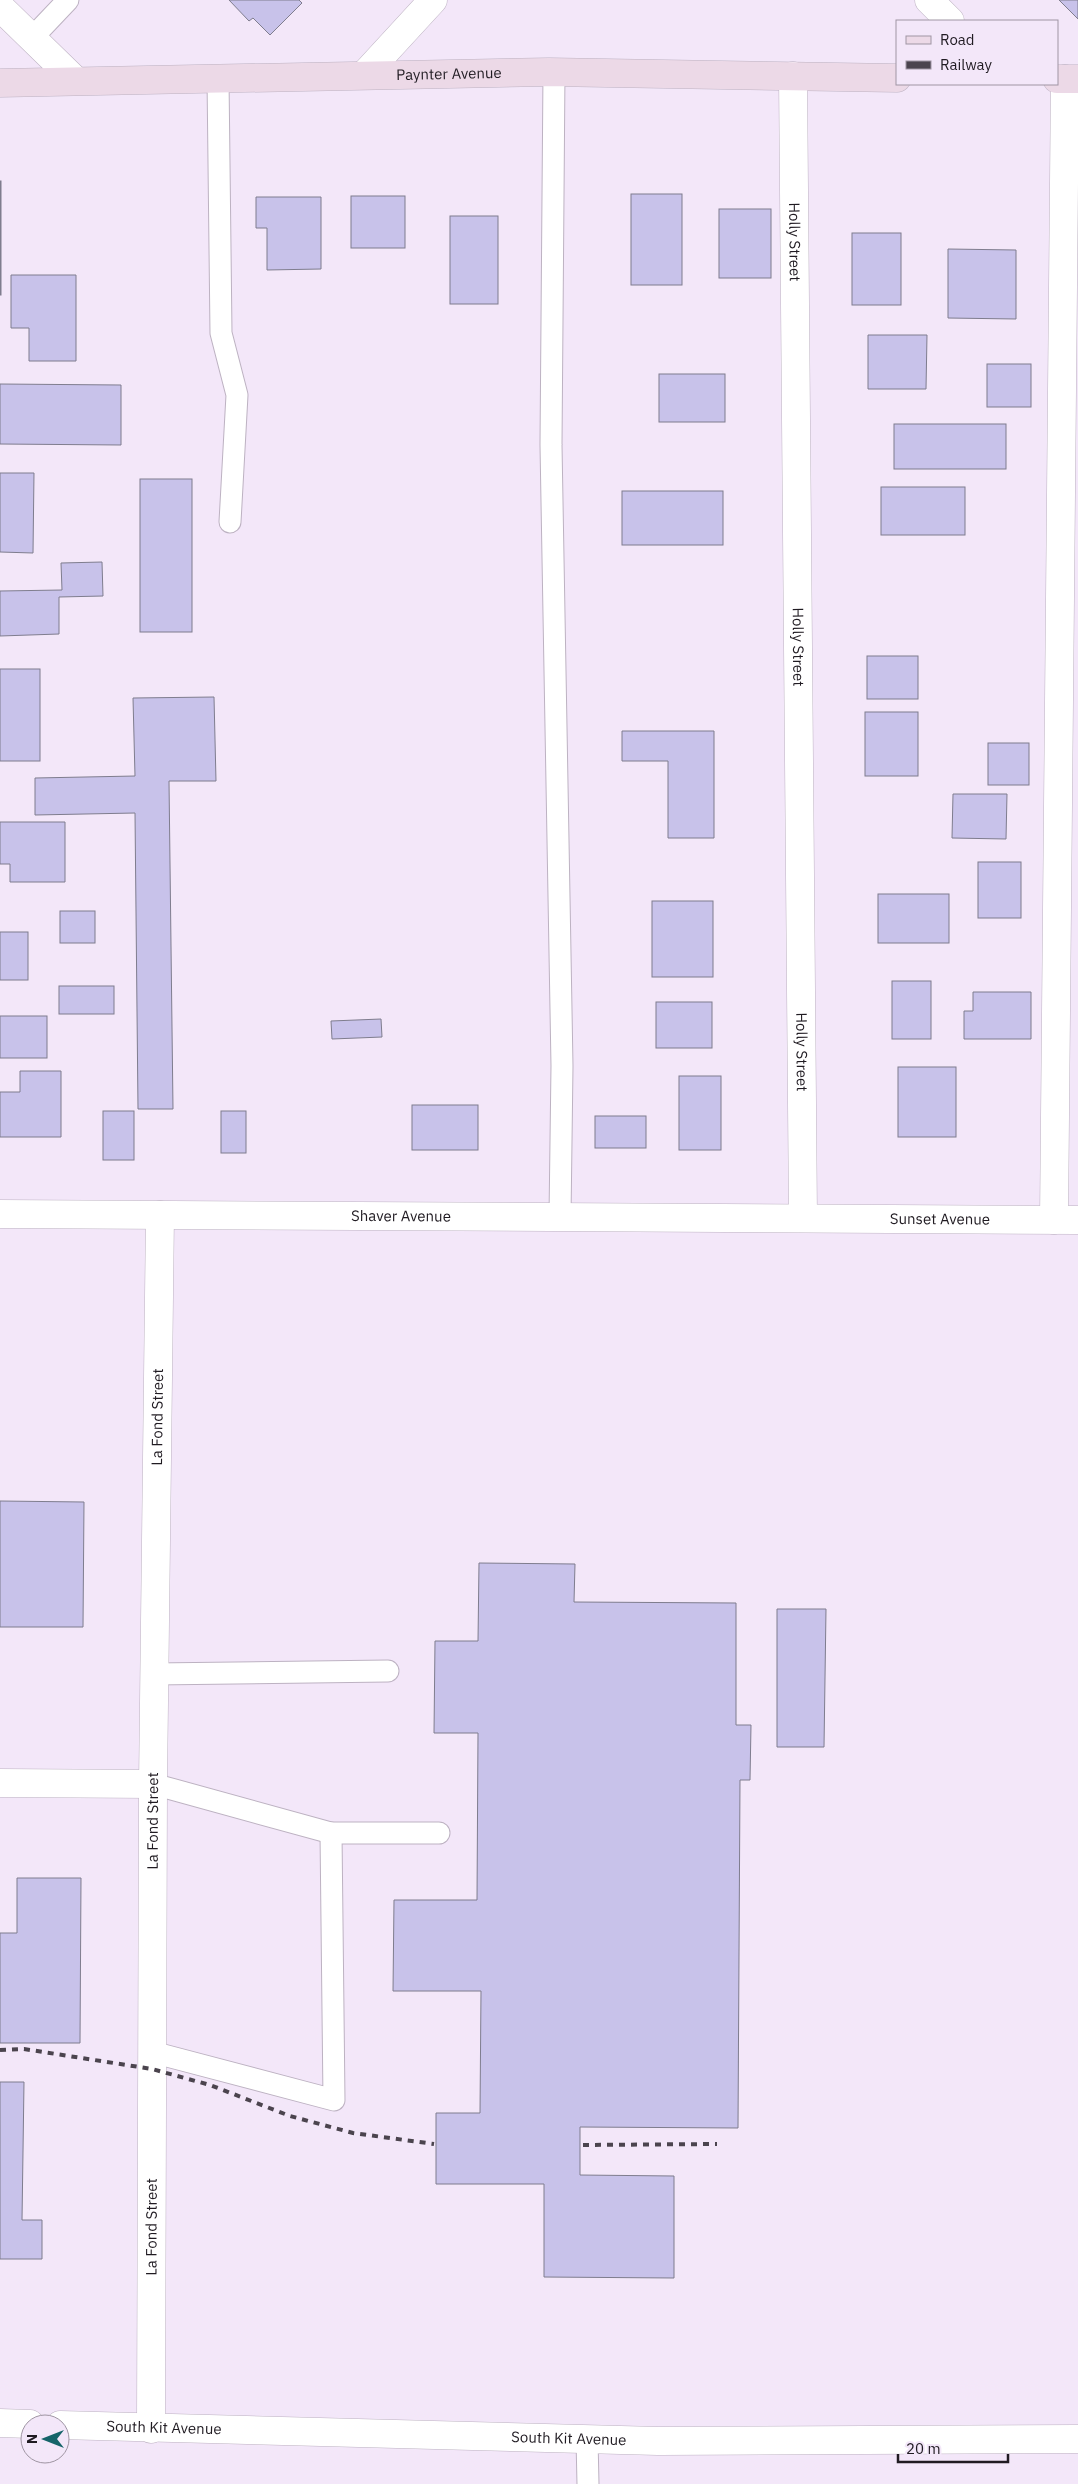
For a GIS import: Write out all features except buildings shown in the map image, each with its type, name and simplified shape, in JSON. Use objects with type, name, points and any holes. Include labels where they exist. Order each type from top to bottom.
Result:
[{"type":"street","points":[[364,75],[433,0]]},
{"type":"street","points":[[929,0],[949,20]]},
{"type":"street","points":[[0,7],[76,81]]},
{"type":"street","name":"Paynter Avenue","points":[[0,83],[554,72],[896,78]]},
{"type":"street","name":"Holly Street","points":[[793,76],[803,1218]]},
{"type":"street","points":[[1066,1220],[1069,579],[1067,79]]},
{"type":"street","name":"Shaver Avenue","points":[[0,1214],[803,1218]]},
{"type":"street","name":"La Fond Street","points":[[151,2429],[153,1784],[160,1215]]},
{"type":"street","name":"Sunset Avenue","points":[[803,1218],[1066,1220]]},
{"type":"street","points":[[0,1784],[153,1784]]},
{"type":"street","points":[[0,2423],[20,2424]]},
{"type":"street","name":"South Kit Avenue","points":[[70,2426],[586,2440],[1078,2439]]},
{"type":"lane","points":[[32,38],[68,0]]},
{"type":"lane","points":[[554,72],[551,445],[562,1066],[560,1217]]},
{"type":"lane","points":[[218,78],[221,332],[237,395],[230,522]]},
{"type":"lane","points":[[154,1674],[388,1671]]},
{"type":"lane","points":[[153,1784],[331,1833],[439,1833]]},
{"type":"lane","points":[[152,2052],[334,2100],[331,1833]]},
{"type":"lane","points":[[586,2440],[588,2484]]},
{"type":"railway","points":[[0,2050],[24,2049],[152,2069],[210,2085],[290,2116],[353,2133],[434,2144]]},
{"type":"railway","points":[[583,2145],[717,2144]]}]
